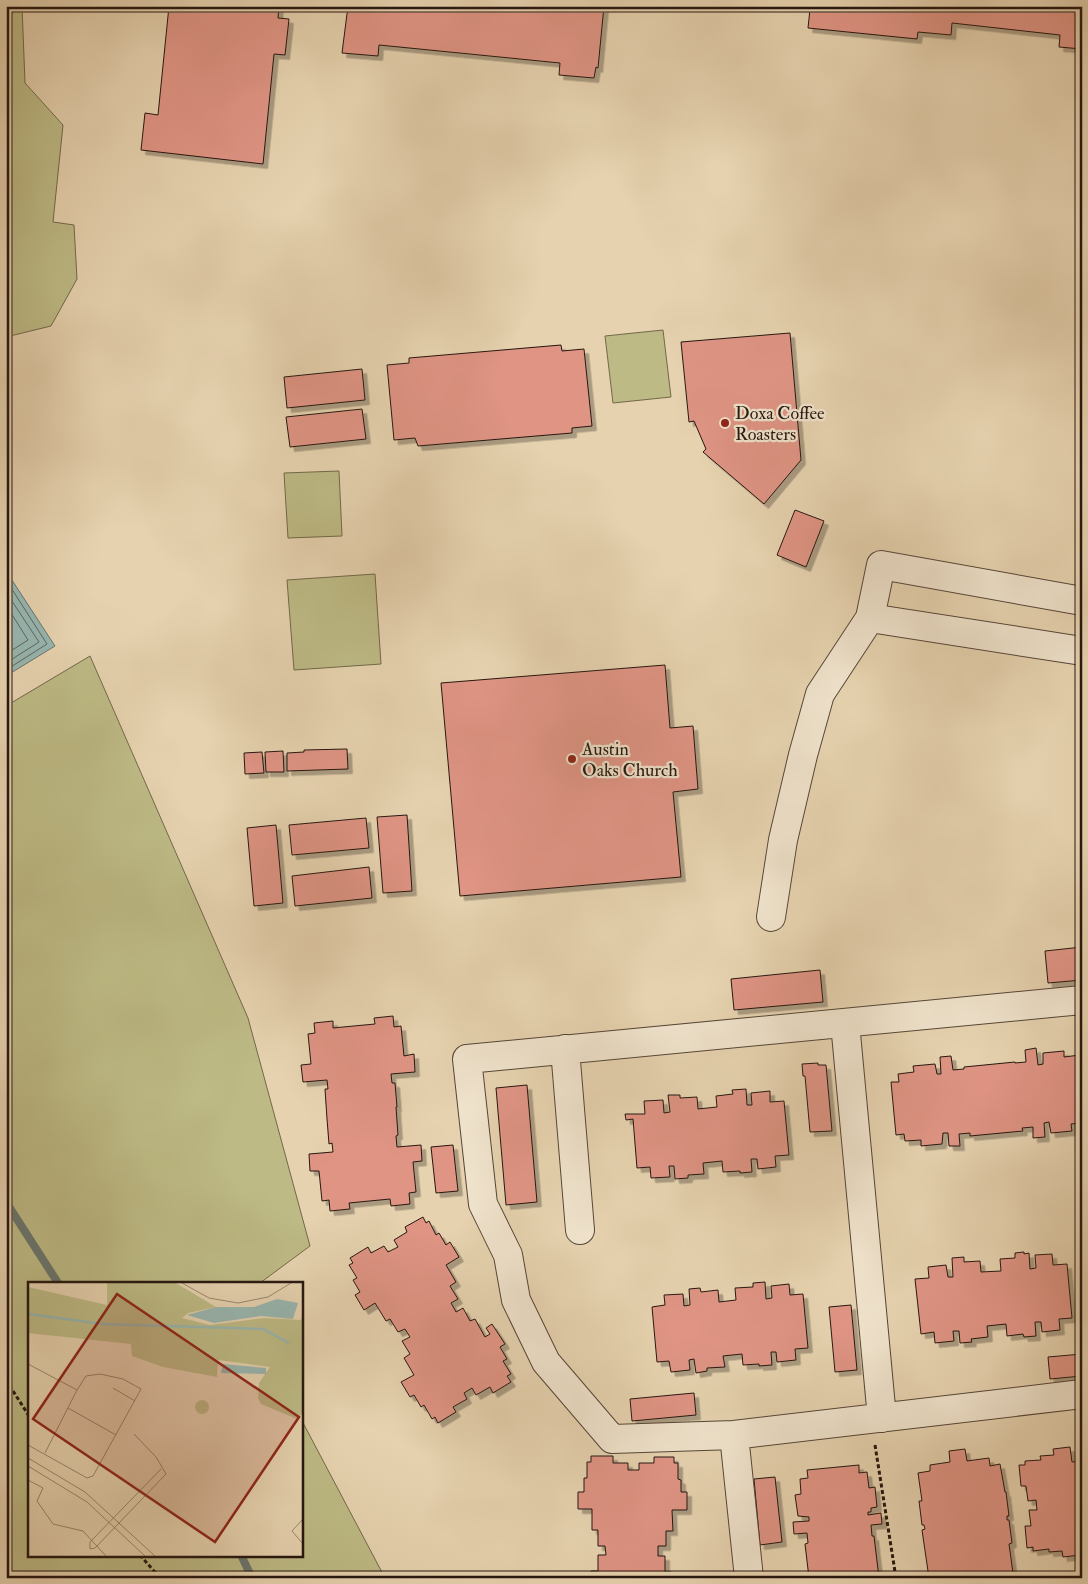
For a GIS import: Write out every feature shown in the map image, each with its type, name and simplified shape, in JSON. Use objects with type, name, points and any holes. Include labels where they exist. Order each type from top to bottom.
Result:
[{"type":"lane","points":[[771,917],[783,840],[803,754],[820,694],[870,618],[881,565],[1082,601]]},
{"type":"lane","points":[[870,618],[1082,650]]},
{"type":"lane","points":[[1082,1000],[467,1059],[483,1204],[508,1255],[516,1300],[546,1362],[612,1439],[734,1436],[1082,1394]]},
{"type":"lane","points":[[845,1023],[877,1418]]},
{"type":"lane","points":[[565,1049],[580,1230]]},
{"type":"lane","points":[[734,1436],[749,1578]]},
{"type":"path","points":[[6,1380],[28,1414]]},
{"type":"path","points":[[877,1418],[896,1578]]},
{"type":"path","points":[[141,1556],[160,1578]]},
{"type":"shaded area","points":[[6,6],[22,6],[25,83],[63,125],[53,222],[74,225],[77,279],[51,326],[6,337]]},
{"type":"shaded area","points":[[663,330],[671,397],[613,403],[605,336]]},
{"type":"shaded area","points":[[339,471],[342,536],[288,538],[284,473]]},
{"type":"shaded area","points":[[375,574],[381,664],[294,670],[287,580]]},
{"type":"shaded area","points":[[90,656],[248,1018],[310,1246],[261,1282],[28,1282],[28,1556],[302,1556],[302,1421],[385,1578],[6,1578],[6,706]]},
{"type":"water","points":[[6,571],[55,646],[6,676]]},
{"type":"building","points":[[169,6],[279,6],[278,18],[289,19],[285,55],[274,54],[263,164],[141,150],[145,113],[158,115]]},
{"type":"building","points":[[348,6],[604,6],[598,68],[596,67],[594,78],[559,75],[560,63],[379,45],[378,56],[342,53]]},
{"type":"building","points":[[796,6],[1082,6],[1082,49],[1059,47],[1060,35],[952,23],[951,35],[918,32],[917,39],[808,28],[810,9]]},
{"type":"building","points":[[790,333],[801,460],[764,504],[703,452],[706,449],[694,421],[689,422],[681,342]]},
{"type":"building","points":[[561,345],[562,351],[584,349],[592,426],[572,428],[572,433],[418,446],[415,438],[394,440],[387,365],[409,363],[409,358]]},
{"type":"building","points":[[362,369],[365,400],[287,408],[284,377]]},
{"type":"building","points":[[362,409],[366,439],[290,447],[286,417]]},
{"type":"building","points":[[795,510],[824,521],[806,567],[777,555]]},
{"type":"building","name":"Austin Oaks Church","points":[[665,665],[670,728],[693,726],[698,789],[673,792],[681,877],[460,896],[441,683]]},
{"type":"building","points":[[347,749],[348,769],[287,771],[287,753],[304,752],[304,750]]},
{"type":"building","points":[[283,751],[284,772],[266,772],[265,752]]},
{"type":"building","points":[[262,752],[264,773],[245,774],[244,753]]},
{"type":"building","points":[[407,815],[412,891],[383,893],[377,817]]},
{"type":"building","points":[[366,818],[369,848],[292,855],[289,825]]},
{"type":"building","points":[[276,825],[283,903],[254,906],[247,828]]},
{"type":"building","points":[[369,867],[372,898],[295,906],[292,876]]},
{"type":"building","points":[[1082,947],[1082,980],[1048,983],[1045,951]]},
{"type":"building","points":[[820,970],[823,1002],[734,1010],[731,979]]},
{"type":"building","points":[[393,1016],[394,1027],[401,1026],[404,1056],[414,1054],[415,1072],[391,1074],[392,1083],[395,1083],[397,1107],[397,1147],[421,1145],[422,1161],[413,1162],[416,1192],[409,1193],[410,1204],[391,1206],[390,1199],[349,1203],[350,1209],[330,1211],[329,1200],[322,1201],[319,1171],[310,1171],[309,1154],[333,1152],[332,1143],[329,1144],[325,1089],[328,1089],[327,1080],[303,1082],[301,1065],[311,1064],[308,1034],[315,1033],[314,1023],[333,1021],[333,1028],[375,1024],[374,1018]]},
{"type":"building","points":[[1036,1048],[1038,1065],[1043,1064],[1043,1053],[1064,1051],[1064,1057],[1080,1055],[1082,1063],[1082,1123],[1071,1124],[1072,1131],[1051,1133],[1049,1122],[1044,1123],[1045,1137],[1033,1138],[1033,1127],[1022,1128],[1023,1131],[970,1136],[970,1133],[959,1134],[960,1146],[949,1146],[948,1133],[943,1133],[942,1144],[921,1146],[921,1140],[905,1141],[904,1134],[896,1135],[891,1082],[899,1082],[898,1074],[914,1072],[913,1066],[935,1064],[937,1074],[941,1074],[940,1057],[951,1056],[953,1070],[964,1069],[964,1067],[1026,1062],[1025,1050]]},
{"type":"building","points":[[818,1063],[818,1065],[826,1065],[832,1131],[810,1132],[805,1076],[803,1076],[802,1064]]},
{"type":"building","points":[[527,1085],[537,1202],[506,1205],[496,1088]]},
{"type":"building","points":[[746,1089],[747,1105],[752,1105],[751,1093],[770,1091],[770,1102],[784,1101],[789,1155],[775,1156],[776,1167],[758,1169],[757,1159],[751,1159],[752,1172],[740,1173],[740,1171],[723,1172],[722,1161],[703,1163],[704,1174],[688,1175],[688,1178],[675,1179],[674,1166],[669,1166],[670,1177],[651,1178],[650,1167],[637,1168],[633,1119],[626,1120],[625,1114],[645,1114],[644,1101],[663,1100],[664,1113],[670,1112],[668,1095],[680,1095],[680,1098],[697,1097],[698,1109],[717,1107],[716,1096],[733,1094],[732,1090]]},
{"type":"building","points":[[453,1145],[458,1191],[436,1193],[431,1147]]},
{"type":"building","points":[[423,1217],[426,1223],[429,1221],[436,1235],[439,1233],[446,1245],[450,1242],[459,1257],[446,1265],[456,1282],[450,1286],[458,1299],[451,1303],[456,1312],[463,1308],[470,1321],[475,1319],[485,1337],[490,1334],[486,1328],[492,1324],[505,1344],[500,1347],[507,1359],[503,1361],[511,1374],[507,1376],[511,1382],[493,1393],[490,1387],[476,1395],[472,1388],[464,1393],[467,1399],[453,1407],[456,1412],[438,1423],[435,1417],[432,1419],[424,1405],[421,1407],[414,1395],[410,1397],[401,1382],[414,1375],[404,1358],[410,1354],[402,1341],[410,1337],[405,1329],[398,1332],[390,1319],[386,1321],[375,1303],[364,1310],[355,1295],[360,1292],[353,1280],[357,1278],[349,1265],[353,1263],[350,1258],[368,1247],[371,1253],[384,1246],[388,1252],[398,1247],[394,1240],[407,1232],[405,1227]]},
{"type":"building","points":[[1024,1252],[1024,1254],[1029,1253],[1030,1269],[1036,1268],[1035,1255],[1052,1254],[1053,1265],[1067,1264],[1072,1318],[1059,1319],[1060,1330],[1042,1332],[1041,1322],[1035,1322],[1036,1336],[1024,1337],[1023,1334],[1007,1336],[1006,1324],[987,1326],[988,1337],[971,1339],[972,1342],[960,1343],[959,1331],[953,1331],[954,1341],[935,1343],[934,1332],[921,1334],[915,1279],[929,1278],[928,1267],[946,1265],[948,1277],[953,1277],[952,1258],[964,1257],[964,1262],[980,1261],[981,1272],[1001,1271],[1000,1259],[1015,1258],[1015,1253]]},
{"type":"building","points":[[765,1282],[766,1299],[772,1298],[771,1286],[789,1284],[790,1295],[803,1294],[808,1348],[795,1349],[796,1360],[777,1362],[776,1352],[771,1352],[772,1365],[759,1366],[759,1364],[743,1365],[742,1354],[723,1356],[725,1367],[707,1368],[707,1371],[696,1373],[694,1359],[689,1360],[690,1370],[671,1372],[669,1361],[657,1362],[652,1307],[665,1305],[664,1295],[683,1294],[684,1306],[690,1305],[689,1289],[700,1288],[701,1292],[718,1290],[719,1302],[736,1300],[735,1288],[753,1287],[753,1283]]},
{"type":"building","points":[[851,1305],[857,1370],[835,1372],[829,1307]]},
{"type":"building","points":[[1082,1354],[1082,1376],[1050,1379],[1048,1357]]},
{"type":"building","points":[[694,1393],[696,1415],[632,1421],[630,1399]]},
{"type":"building","points":[[1070,1447],[1072,1462],[1082,1461],[1082,1541],[1079,1541],[1081,1555],[1063,1557],[1062,1551],[1049,1552],[1049,1549],[1033,1551],[1033,1547],[1027,1548],[1025,1526],[1031,1526],[1029,1510],[1037,1510],[1036,1500],[1028,1501],[1026,1486],[1021,1486],[1019,1465],[1025,1465],[1025,1461],[1041,1460],[1040,1456],[1054,1455],[1053,1449]]},
{"type":"building","points":[[965,1449],[967,1461],[989,1458],[990,1466],[1000,1464],[1009,1516],[1007,1516],[1007,1520],[1009,1520],[1012,1543],[1009,1544],[1013,1573],[1001,1574],[1001,1578],[929,1578],[922,1530],[925,1529],[924,1525],[922,1525],[919,1501],[922,1501],[918,1473],[930,1471],[930,1465],[950,1462],[949,1451]]},
{"type":"building","points":[[591,1456],[613,1456],[613,1463],[628,1463],[628,1470],[639,1470],[639,1463],[654,1463],[654,1457],[674,1457],[674,1463],[678,1463],[678,1479],[681,1480],[681,1492],[687,1492],[687,1510],[672,1510],[673,1531],[666,1531],[666,1546],[658,1546],[658,1556],[665,1556],[665,1572],[671,1572],[671,1578],[591,1578],[591,1571],[598,1571],[598,1555],[606,1555],[605,1546],[598,1546],[598,1530],[592,1530],[592,1509],[578,1509],[578,1492],[584,1492],[584,1478],[587,1478],[587,1462],[591,1462]]},
{"type":"building","points":[[859,1465],[859,1473],[867,1472],[869,1488],[875,1487],[877,1507],[871,1508],[871,1512],[868,1512],[868,1515],[881,1513],[882,1524],[871,1525],[879,1578],[809,1578],[805,1544],[808,1543],[807,1533],[794,1534],[793,1522],[809,1521],[809,1517],[798,1516],[795,1495],[801,1494],[800,1479],[808,1478],[807,1470]]},
{"type":"building","points":[[775,1477],[782,1542],[760,1545],[754,1479]]},
{"type":"waterway","points":[[6,1202],[57,1282]]},
{"type":"waterway","points":[[241,1556],[252,1578]]},
{"type":"place","name":"Doxa Coffee Roasters","points":[[725,423]]},
{"type":"place","name":"Austin Oaks Church","points":[[572,759]]}]
